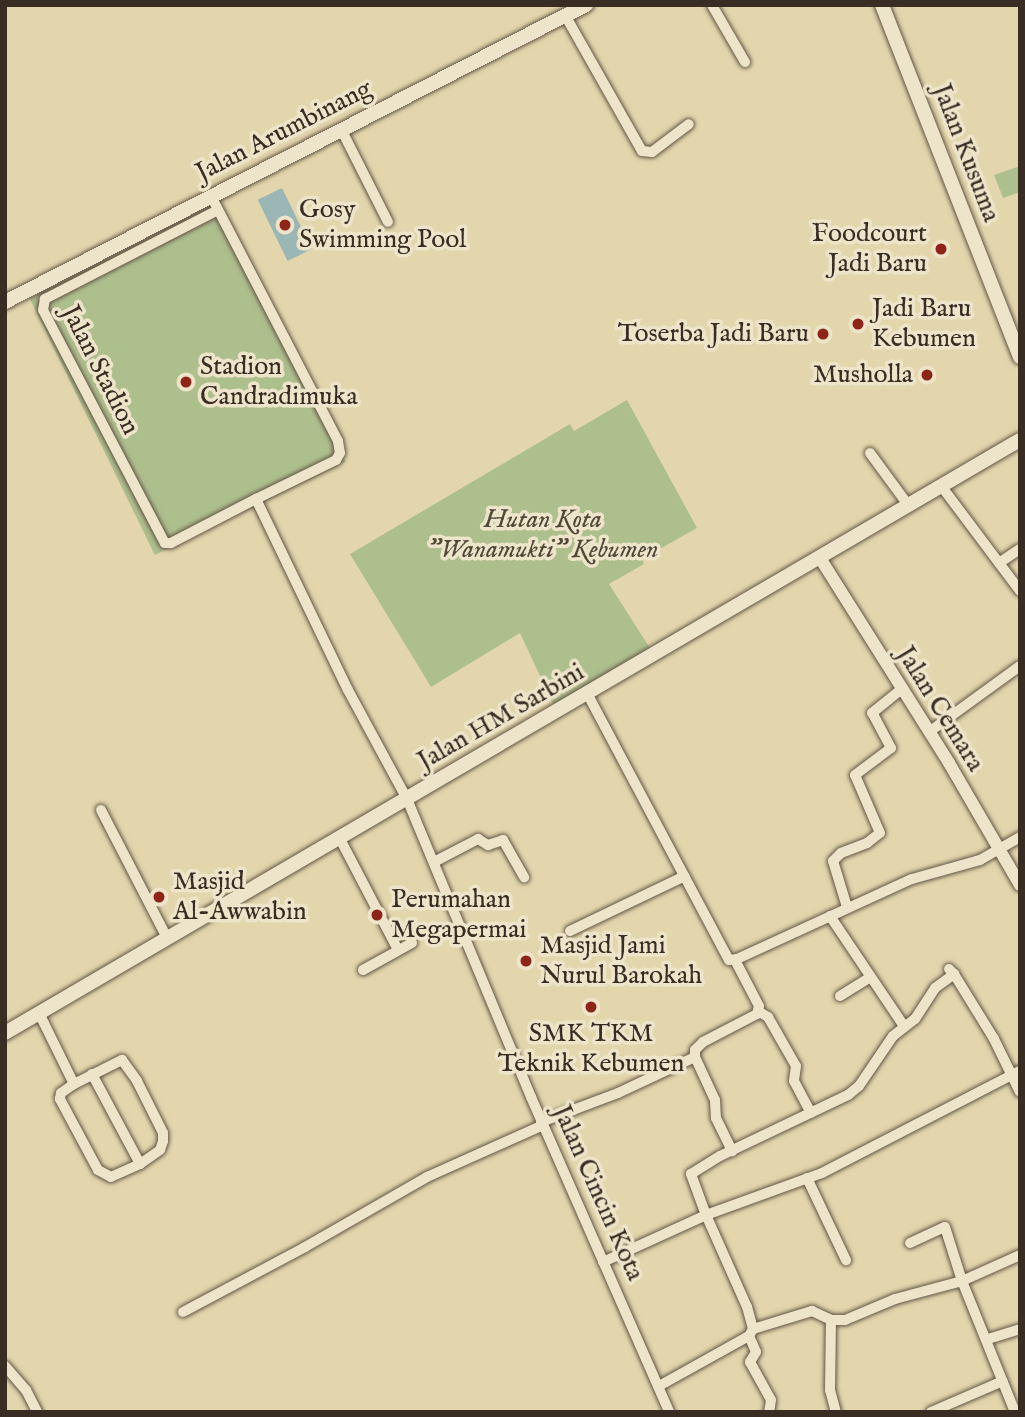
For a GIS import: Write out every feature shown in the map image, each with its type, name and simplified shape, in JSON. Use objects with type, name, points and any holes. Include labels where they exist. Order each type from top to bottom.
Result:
[{"type":"main road","name":"Jalan Arumbinang","points":[[5,302],[586,5]]},
{"type":"main road","name":"Jalan Kusuma","points":[[882,5],[1020,357]]},
{"type":"main road","name":"Jalan HM Sarbini","points":[[5,1033],[339,837],[589,695],[1020,440]]},
{"type":"street","points":[[712,5],[745,62]]},
{"type":"street","points":[[565,15],[642,151],[652,152],[689,124]]},
{"type":"street","points":[[341,129],[388,222]]},
{"type":"street","name":"Jalan Stadion","points":[[211,196],[333,431],[340,453],[336,460],[171,543],[165,543],[43,310],[44,299],[218,210]]},
{"type":"street","points":[[870,453],[909,506]]},
{"type":"street","points":[[942,487],[1020,591]]},
{"type":"street","points":[[256,499],[348,690],[407,799]]},
{"type":"street","points":[[999,564],[1020,549]]},
{"type":"street","name":"Jalan Cemara","points":[[820,558],[929,732],[1020,885]]},
{"type":"street","points":[[929,732],[1020,666]]},
{"type":"street","points":[[847,907],[833,861],[841,853],[867,843],[880,833],[879,823],[855,775],[891,748],[872,713],[902,689]]},
{"type":"street","points":[[589,695],[725,956],[735,960],[759,1006],[758,1011]]},
{"type":"street","name":"Jalan Cincin Kota","points":[[407,799],[542,1124],[669,1412]]},
{"type":"street","points":[[101,810],[167,938]]},
{"type":"street","points":[[339,837],[398,950]]},
{"type":"street","points":[[735,960],[912,878],[980,860],[1020,837]]},
{"type":"street","points":[[434,862],[478,839],[488,845],[503,840],[524,877]]},
{"type":"street","points":[[570,931],[685,876]]},
{"type":"street","points":[[830,916],[904,1026]]},
{"type":"street","points":[[363,971],[412,943]]},
{"type":"street","points":[[769,1412],[771,1400],[750,1362],[756,1352],[747,1307],[691,1174],[859,1087],[893,1036],[923,1009],[935,988],[951,971],[1016,1073],[1020,1092]]},
{"type":"street","points":[[840,996],[871,977]]},
{"type":"street","points":[[732,1151],[716,1118],[715,1100],[695,1057],[695,1050],[703,1042],[758,1011],[766,1014],[796,1066],[794,1081],[811,1113]]},
{"type":"street","points":[[39,1013],[74,1084]]},
{"type":"street","points":[[183,1312],[305,1247],[427,1177],[695,1057]]},
{"type":"street","points":[[122,1060],[137,1081],[163,1133],[160,1150],[140,1164],[111,1177],[98,1170],[60,1098],[61,1093],[92,1074],[122,1060]]},
{"type":"street","points":[[603,1262],[706,1215],[807,1178],[880,1145],[1016,1073]]},
{"type":"street","points":[[92,1074],[140,1164]]},
{"type":"street","points":[[807,1178],[846,1260]]},
{"type":"street","points":[[910,1243],[945,1227],[962,1281],[1016,1407]]},
{"type":"street","points":[[659,1386],[751,1333],[812,1311],[831,1320],[845,1320],[895,1299],[962,1281],[1020,1255]]},
{"type":"street","points":[[831,1320],[830,1377],[836,1412]]},
{"type":"street","points":[[988,1339],[1020,1329]]},
{"type":"street","points":[[5,1366],[26,1390],[37,1412]]},
{"type":"street","points":[[931,1412],[1003,1381]]},
{"type":"green space","points":[[1020,166],[1020,192],[1003,198],[994,175]]},
{"type":"green space","name":"Stadion Candradimuka","points":[[220,205],[345,462],[155,555],[29,298]]},
{"type":"green space","name":"Hutan Kota \"Wanamukti\" Kebumen","points":[[627,400],[697,528],[642,559],[644,564],[609,584],[655,656],[554,706],[520,633],[431,687],[350,554],[570,424],[574,431]]},
{"type":"water","name":"Gosy Swimming Pool","points":[[282,188],[312,249],[288,261],[258,200]]},
{"type":"place","name":"Gosy Swimming Pool","points":[[285,225]]},
{"type":"place","name":"Foodcourt Jadi Baru","points":[[941,249]]},
{"type":"place","name":"Jadi Baru Kebumen","points":[[858,324]]},
{"type":"place","name":"Toserba Jadi Baru","points":[[823,334]]},
{"type":"place","name":"Musholla","points":[[927,375]]},
{"type":"place","name":"Stadion Candradimuka","points":[[186,382]]},
{"type":"place","name":"Masjid Al-Awwabin","points":[[159,897]]},
{"type":"place","name":"Perumahan Megapermai","points":[[377,915]]},
{"type":"place","name":"Masjid Jami Nurul Barokah","points":[[526,961]]},
{"type":"place","name":"SMK TKM Teknik Kebumen","points":[[591,1007]]}]
